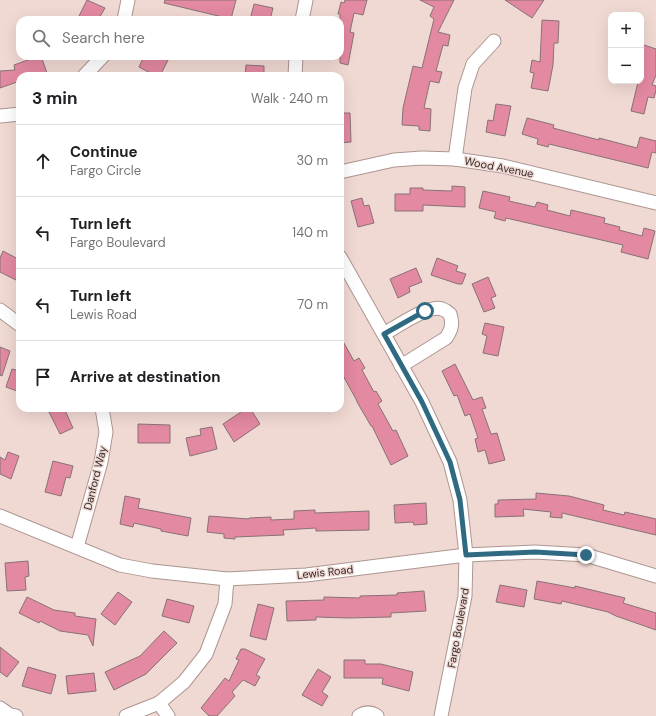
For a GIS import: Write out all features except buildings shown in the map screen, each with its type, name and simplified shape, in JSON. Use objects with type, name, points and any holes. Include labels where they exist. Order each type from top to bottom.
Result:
[{"type":"street","points":[[125,16],[128,0]]},
{"type":"street","points":[[303,16],[306,0]]},
{"type":"street","points":[[455,159],[465,88],[473,64],[494,41]]},
{"type":"street","points":[[88,72],[98,60]]},
{"type":"street","points":[[295,72],[296,60]]},
{"type":"street","points":[[0,116],[16,114]]},
{"type":"street","name":"Wood Avenue","points":[[344,171],[394,160],[422,158],[455,159],[503,166],[656,203]]},
{"type":"street","name":"Fargo Boulevard","points":[[344,264],[422,402],[450,462],[460,500],[466,555],[465,596],[441,716]]},
{"type":"street","points":[[384,334],[433,308],[442,308],[450,314],[453,325],[451,332],[446,338],[402,366]]},
{"type":"street","points":[[0,310],[16,322]]},
{"type":"street","name":"Danford Way","points":[[77,547],[101,462],[106,432],[103,412]]},
{"type":"street","name":"Lewis Road","points":[[0,516],[120,565],[227,579],[306,575],[466,555],[535,552],[586,555],[656,576]]},
{"type":"street","points":[[126,716],[159,704],[184,682],[206,654],[225,604],[227,579]]},
{"type":"street","points":[[159,704],[168,716]]},
{"type":"street","points":[[0,708],[10,715],[16,716]]},
{"type":"street","points":[[359,716],[366,713],[371,713],[377,716]]},
{"type":"route","points":[[425,311],[384,334],[422,402],[450,462],[460,500],[466,555],[535,552],[586,555]]}]
